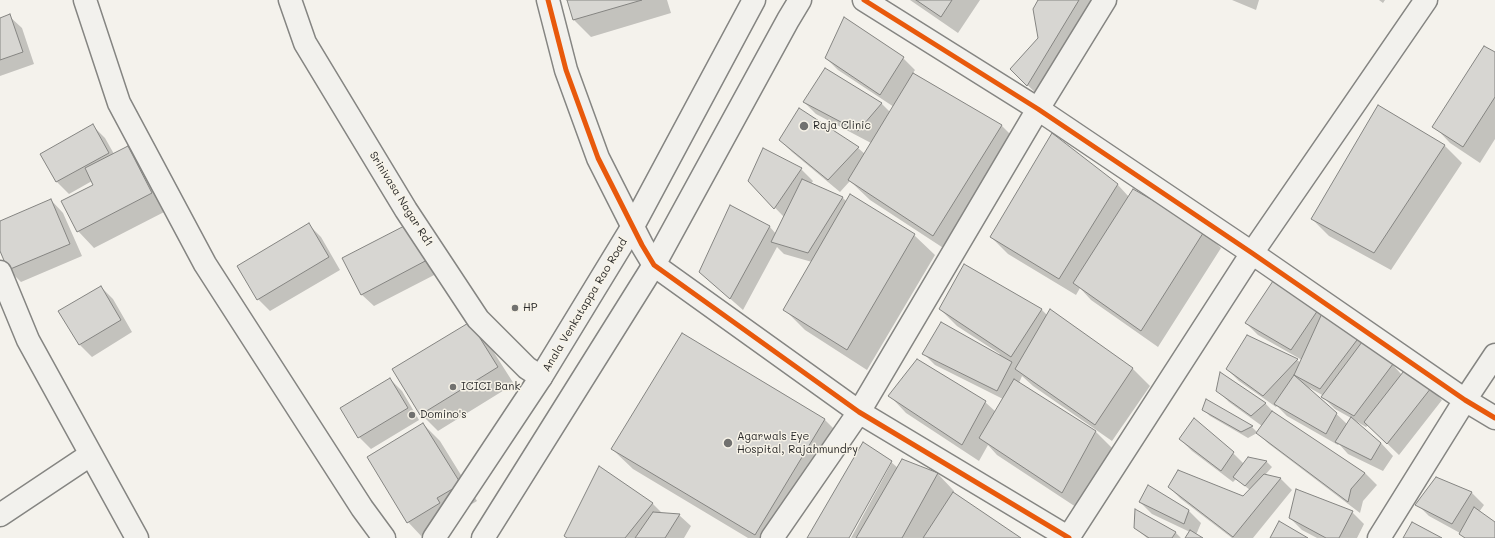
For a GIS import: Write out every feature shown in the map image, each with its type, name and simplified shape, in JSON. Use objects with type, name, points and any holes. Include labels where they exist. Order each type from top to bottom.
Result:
[{"type":"street","points":[[85,0],[119,103],[205,264],[362,508],[384,538]]},
{"type":"street","name":"Srinivasa Nagar Rd1","points":[[290,0],[305,43],[406,210],[478,319],[527,368],[541,377]]},
{"type":"street","points":[[548,0],[566,70],[598,158],[654,265],[859,412],[1069,538],[1252,253],[1426,0]]},
{"type":"street","name":"Anala Venkatappa Rao Road","points":[[434,538],[541,377],[633,226],[754,0]]},
{"type":"street","points":[[483,538],[654,265],[800,0]]},
{"type":"street","points":[[864,0],[1038,109],[1252,253],[1465,400],[1495,418]]},
{"type":"street","points":[[773,537],[859,412],[1038,109],[1105,0]]},
{"type":"street","points":[[0,272],[28,340],[137,538]]},
{"type":"street","points":[[1379,538],[1465,400],[1495,355]]},
{"type":"street","points":[[0,515],[90,455]]},
{"type":"building","points":[[567,0],[642,0],[573,20]]},
{"type":"building","points":[[916,0],[952,0],[941,17]]},
{"type":"building","points":[[1038,0],[1079,0],[1027,86],[1010,69],[1038,38],[1033,9]]},
{"type":"building","points":[[10,14],[23,52],[0,60],[0,18]]},
{"type":"building","points":[[844,17],[904,57],[880,95],[825,58]]},
{"type":"building","points":[[1484,46],[1495,52],[1495,97],[1463,147],[1432,127]]},
{"type":"building","points":[[825,68],[882,103],[858,131],[803,102]]},
{"type":"building","points":[[913,73],[1002,125],[933,236],[848,180]]},
{"type":"building","points":[[1378,105],[1445,145],[1374,253],[1311,219]]},
{"type":"building","points":[[799,108],[859,147],[828,180],[779,140]]},
{"type":"building","points":[[93,124],[109,153],[56,182],[40,154]]},
{"type":"building","points":[[1052,133],[1118,184],[1059,279],[990,237]]},
{"type":"building","points":[[128,146],[152,193],[77,232],[61,201],[93,185],[85,168]]},
{"type":"building","points":[[763,148],[802,168],[774,209],[748,181]]},
{"type":"building","points":[[802,179],[843,197],[808,253],[771,242]]},
{"type":"building","points":[[1133,189],[1205,230],[1141,331],[1073,283]]},
{"type":"building","points":[[850,194],[915,234],[847,350],[783,310]]},
{"type":"building","points":[[51,199],[70,244],[8,270],[0,251],[0,221]]},
{"type":"building","points":[[730,205],[770,226],[730,299],[699,272]]},
{"type":"building","points":[[309,223],[329,257],[257,300],[237,266]]},
{"type":"building","points":[[410,223],[429,259],[361,295],[342,258]]},
{"type":"building","points":[[964,264],[1042,309],[1011,357],[939,309]]},
{"type":"building","points":[[1277,275],[1318,310],[1291,350],[1245,323]]},
{"type":"building","points":[[101,286],[121,320],[79,345],[58,311]]},
{"type":"building","points":[[1050,309],[1133,368],[1095,425],[1015,369]]},
{"type":"building","points":[[1324,309],[1360,336],[1320,389],[1294,375]]},
{"type":"building","points":[[470,322],[498,367],[420,415],[392,369]]},
{"type":"building","points":[[941,322],[1012,362],[997,391],[922,354]]},
{"type":"building","points":[[682,333],[825,419],[755,535],[611,449]]},
{"type":"building","points":[[1247,335],[1298,359],[1263,396],[1226,369]]},
{"type":"building","points":[[1362,342],[1393,364],[1354,416],[1321,397]]},
{"type":"building","points":[[917,359],[986,401],[962,445],[888,396]]},
{"type":"building","points":[[1407,367],[1431,388],[1387,444],[1364,422]]},
{"type":"building","points":[[1220,372],[1266,403],[1251,416],[1216,391]]},
{"type":"building","points":[[1294,375],[1337,413],[1326,434],[1274,404]]},
{"type":"building","points":[[390,378],[408,408],[358,438],[340,408]]},
{"type":"building","points":[[1014,379],[1096,431],[1062,493],[979,438]]},
{"type":"building","points":[[1206,399],[1253,426],[1241,432],[1202,410]]},
{"type":"building","points":[[1272,411],[1365,473],[1351,489],[1348,502],[1256,433]]},
{"type":"building","points":[[1351,417],[1381,443],[1371,460],[1335,442]]},
{"type":"building","points":[[1194,418],[1234,452],[1221,471],[1179,439]]},
{"type":"building","points":[[423,423],[461,484],[437,498],[440,503],[407,523],[367,457]]},
{"type":"building","points":[[863,442],[892,461],[849,538],[807,538]]},
{"type":"building","points":[[1248,457],[1267,461],[1245,486],[1233,477]]},
{"type":"building","points":[[902,459],[938,473],[902,538],[856,538]]},
{"type":"building","points":[[599,466],[653,503],[625,538],[567,538],[564,536]]},
{"type":"building","points":[[1178,470],[1243,496],[1264,474],[1281,478],[1233,537],[1168,487]]},
{"type":"building","points":[[1436,477],[1472,492],[1452,524],[1415,505]]},
{"type":"building","points":[[1148,485],[1189,510],[1184,524],[1139,502]]},
{"type":"building","points":[[1296,489],[1353,511],[1339,538],[1326,538],[1289,518]]},
{"type":"building","points":[[953,492],[1021,538],[923,538]]},
{"type":"building","points":[[1474,507],[1495,522],[1495,538],[1465,538],[1459,534]]},
{"type":"building","points":[[1135,509],[1176,532],[1172,538],[1149,538],[1134,528]]},
{"type":"building","points":[[653,512],[680,514],[665,538],[635,538]]},
{"type":"building","points":[[1279,521],[1308,538],[1270,538]]},
{"type":"building","points":[[1412,522],[1442,538],[1403,538]]},
{"type":"building","points":[[1190,530],[1203,538],[1185,538]]},
{"type":"cycle path","points":[[548,0],[566,70],[598,158],[642,245],[654,265],[859,412],[1069,538]]},
{"type":"cycle path","points":[[864,0],[1038,109],[1252,253],[1465,400],[1495,418]]},
{"type":"place","name":"Raja Clinic","points":[[804,126]]},
{"type":"place","name":"HP","points":[[515,308]]},
{"type":"place","name":"ICICI Bank","points":[[453,387]]},
{"type":"place","name":"Domino's","points":[[412,415]]},
{"type":"place","name":"Agarwals Eye Hospital, Rajahmundry","points":[[728,443]]}]
